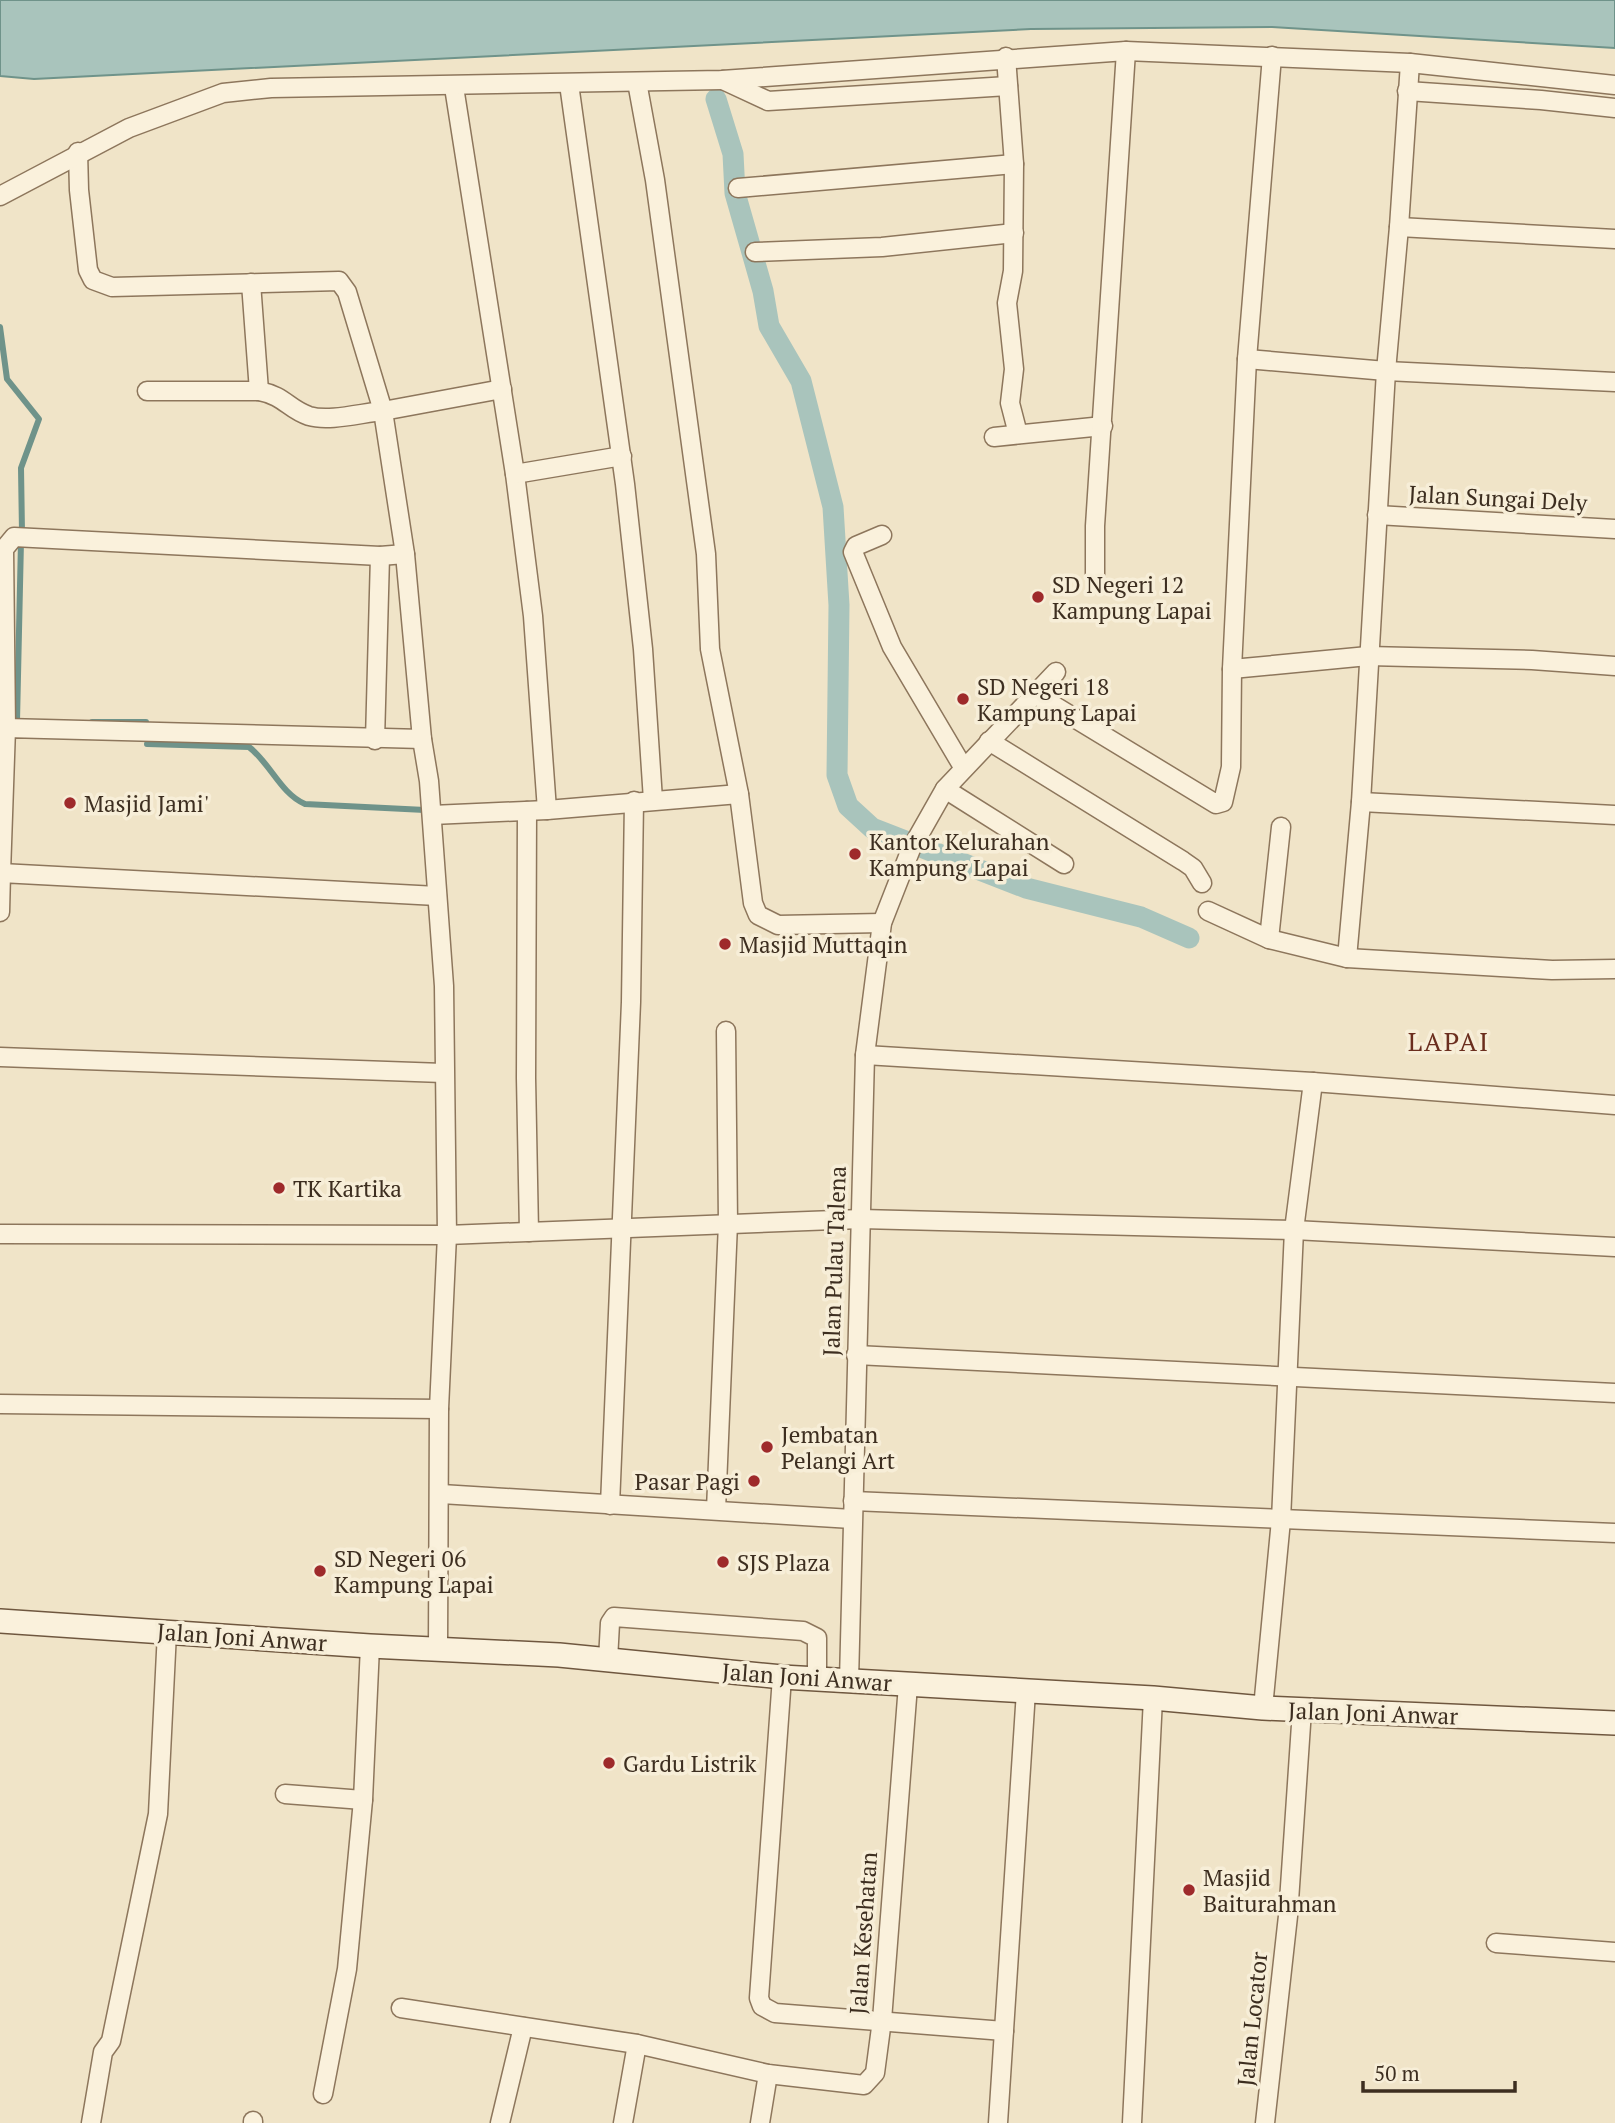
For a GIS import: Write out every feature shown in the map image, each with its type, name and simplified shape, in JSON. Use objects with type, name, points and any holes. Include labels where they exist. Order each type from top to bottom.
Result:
[{"type":"main road","name":"Jalan Joni Anwar","points":[[0,1621],[370,1646],[438,1648],[608,1660],[782,1677],[1153,1698],[1263,1709],[1615,1723]]},
{"type":"street","points":[[1095,575],[1095,526],[1126,51]]},
{"type":"street","points":[[0,195],[78,152],[129,128],[223,93],[271,88],[454,87],[722,80],[1006,57],[1126,51],[1410,63],[1615,85]]},
{"type":"street","points":[[1035,694],[1221,804],[1227,795],[1231,767],[1232,670],[1247,359],[1272,56]]},
{"type":"street","points":[[1006,57],[1013,164],[1014,233],[1013,271],[1007,303],[1014,369],[1010,403],[1018,434]]},
{"type":"street","points":[[1347,958],[1361,802],[1386,371],[1410,63]]},
{"type":"street","points":[[722,80],[768,102],[1008,86]]},
{"type":"street","points":[[637,82],[655,180],[706,554],[710,649],[739,794],[753,903],[758,915],[778,925],[882,923]]},
{"type":"street","points":[[569,84],[622,456],[643,649],[653,800]]},
{"type":"street","points":[[454,87],[515,474],[533,615],[547,810]]},
{"type":"street","points":[[1407,91],[1615,108]]},
{"type":"street","points":[[78,152],[79,190],[88,270],[93,280],[112,287],[336,280],[342,284],[383,411],[405,554],[422,739],[432,815],[444,986],[447,1235],[439,1409],[441,1494],[438,1648]]},
{"type":"street","points":[[738,188],[1013,164]]},
{"type":"street","points":[[1399,227],[1615,239]]},
{"type":"street","points":[[755,252],[882,247],[1014,233]]},
{"type":"street","points":[[251,283],[259,391]]},
{"type":"street","points":[[1247,359],[1386,371],[1615,382]]},
{"type":"street","points":[[147,391],[259,391],[275,394],[299,411],[317,417],[383,411],[502,388]]},
{"type":"street","points":[[994,437],[1102,426]]},
{"type":"street","points":[[515,474],[622,456]]},
{"type":"street","name":"Jalan Sungai Dely","points":[[1377,515],[1615,529]]},
{"type":"street","points":[[882,535],[856,546],[853,552],[892,647],[963,767]]},
{"type":"street","points":[[0,912],[6,728],[4,549],[14,537],[380,556],[405,554]]},
{"type":"street","points":[[375,740],[380,556]]},
{"type":"street","points":[[1232,670],[1368,656],[1532,660],[1615,666]]},
{"type":"street","points":[[1056,671],[945,789],[1064,864]]},
{"type":"street","points":[[6,728],[375,740],[422,739]]},
{"type":"street","points":[[989,741],[1193,867],[1202,883]]},
{"type":"street","name":"Jalan Pulau Talena","points":[[849,1681],[865,1055],[882,923],[911,849],[945,789]]},
{"type":"street","points":[[432,815],[547,810],[739,794]]},
{"type":"street","points":[[610,1504],[634,897],[634,801]]},
{"type":"street","points":[[1361,802],[1615,815]]},
{"type":"street","points":[[527,811],[526,1078],[529,1233]]},
{"type":"street","points":[[1269,939],[1281,827]]},
{"type":"street","points":[[1,873],[437,896]]},
{"type":"street","points":[[1208,911],[1269,939],[1347,958],[1552,970],[1615,969]]},
{"type":"street","points":[[716,1510],[728,1223],[726,1031]]},
{"type":"street","points":[[865,1055],[1313,1082],[1615,1105]]},
{"type":"street","points":[[0,1057],[443,1073]]},
{"type":"street","points":[[1263,1709],[1281,1520],[1290,1377],[1294,1230],[1313,1082]]},
{"type":"street","points":[[0,1234],[447,1235],[529,1233],[622,1226],[861,1219],[1294,1230],[1615,1247]]},
{"type":"street","points":[[856,1355],[1615,1393]]},
{"type":"street","points":[[0,1404],[439,1409]]},
{"type":"street","points":[[441,1494],[716,1510],[853,1510],[1281,1520],[1615,1533]]},
{"type":"street","points":[[608,1660],[610,1623],[614,1617],[803,1631],[817,1638],[817,1679]]},
{"type":"street","points":[[91,2123],[103,2052],[111,2041],[158,1814],[167,1632]]},
{"type":"street","points":[[323,2094],[347,1969],[363,1800],[370,1646]]},
{"type":"street","points":[[782,1677],[759,1998],[762,2006],[775,2013],[1004,2031]]},
{"type":"street","name":"Jalan Kesehatan","points":[[768,2074],[864,2085],[877,2067],[883,2020],[908,1685]]},
{"type":"street","points":[[999,2123],[1026,1691]]},
{"type":"street","points":[[1132,2123],[1153,1698]]},
{"type":"street","name":"Jalan Locator","points":[[1265,2123],[1287,1916],[1302,1710]]},
{"type":"street","points":[[285,1794],[363,1800]]},
{"type":"street","points":[[1496,1943],[1615,1952]]},
{"type":"street","points":[[401,2008],[456,2014],[637,2044],[768,2074],[760,2123]]},
{"type":"street","points":[[500,2123],[523,2027]]},
{"type":"street","points":[[623,2123],[637,2044]]},
{"type":"water","points":[[0,0],[1615,0],[1615,48],[1272,27],[1031,29],[34,79],[0,76]]},
{"type":"waterway","points":[[716,99],[733,154],[735,193],[763,291],[769,326],[801,381],[833,507],[839,605],[837,775],[848,806],[872,828],[1026,888],[1141,917],[1189,938]]},
{"type":"waterway","points":[[0,327],[7,379],[39,419],[21,468],[22,532]]},
{"type":"waterway","points":[[21,541],[17,721],[22,721]]},
{"type":"waterway","points":[[92,722],[146,722]]},
{"type":"waterway","points":[[147,744],[249,747],[282,786],[305,804],[425,810]]},
{"type":"place","name":"SD Negeri 12 Kampung Lapai","points":[[1038,597]]},
{"type":"place","name":"SD Negeri 18 Kampung Lapai","points":[[963,699]]},
{"type":"place","name":"Masjid Jami'","points":[[70,803]]},
{"type":"place","name":"Kantor Kelurahan Kampung Lapai","points":[[855,854]]},
{"type":"place","name":"Masjid Muttaqin","points":[[725,944]]},
{"type":"place","name":"TK Kartika","points":[[279,1188]]},
{"type":"place","name":"Jembatan Pelangi Art","points":[[767,1447]]},
{"type":"place","name":"Pasar Pagi","points":[[754,1481]]},
{"type":"place","name":"SJS Plaza","points":[[723,1562]]},
{"type":"place","name":"SD Negeri 06 Kampung Lapai","points":[[320,1571]]},
{"type":"place","name":"Gardu Listrik","points":[[609,1763]]},
{"type":"place","name":"Masjid Baiturahman","points":[[1189,1890]]},
{"type":"district","name":"LAPAI","points":[[1449,1041]]}]
